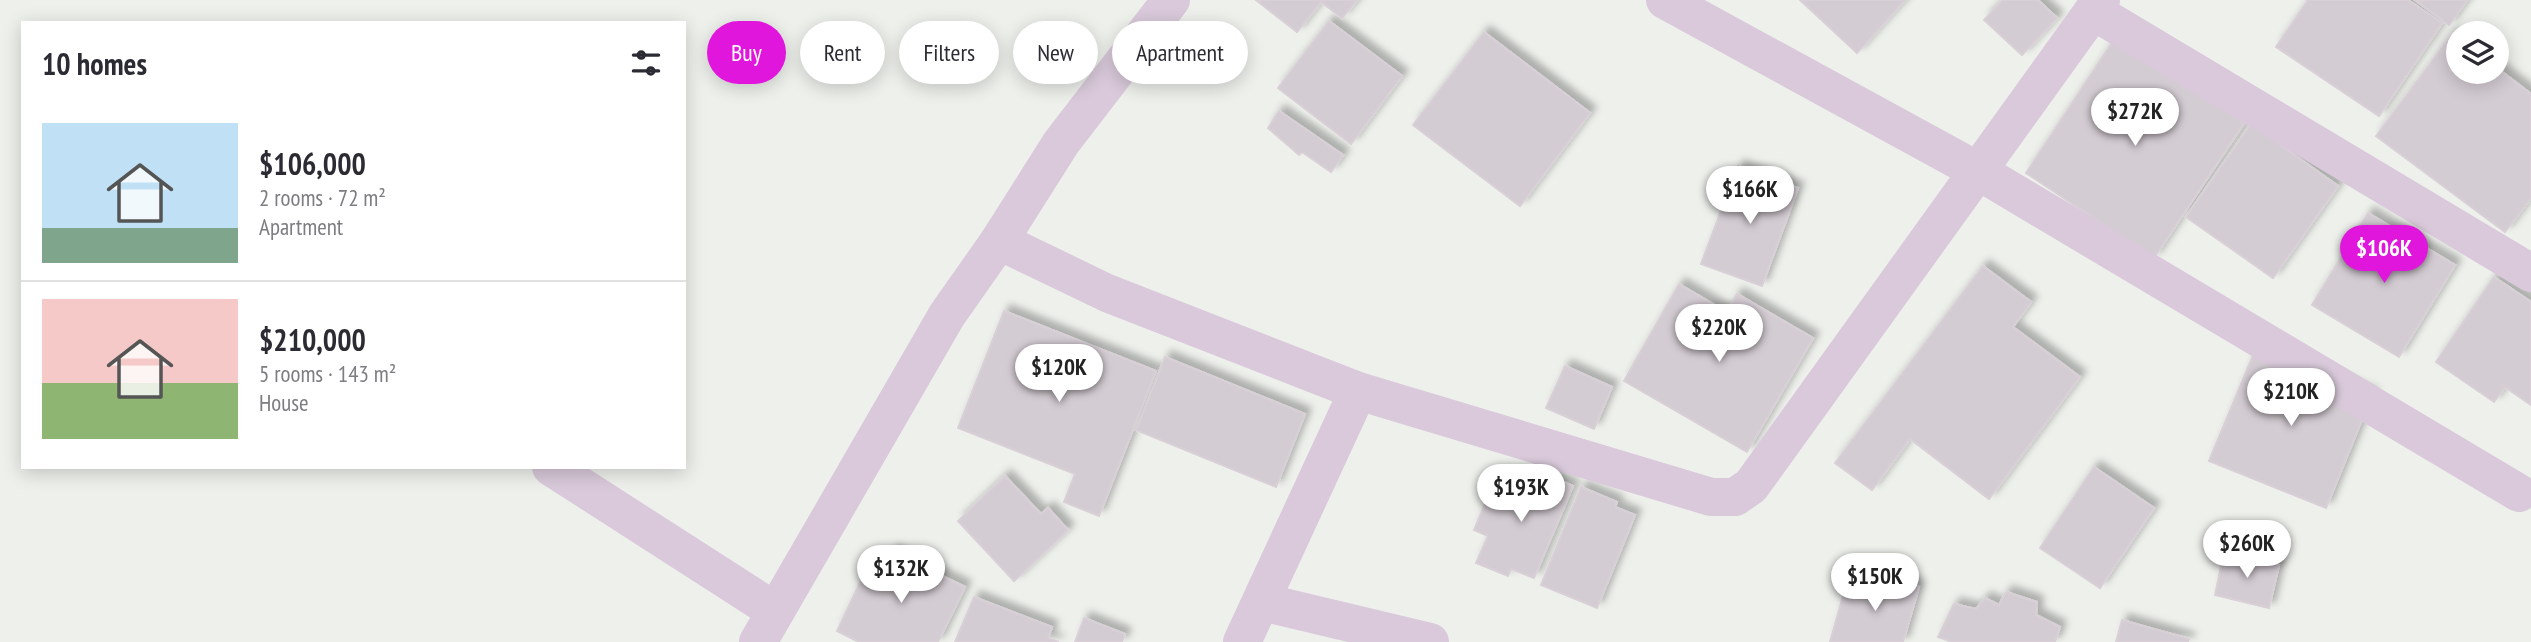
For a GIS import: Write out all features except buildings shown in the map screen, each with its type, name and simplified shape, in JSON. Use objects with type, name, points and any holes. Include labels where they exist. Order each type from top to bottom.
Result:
[{"type":"street","points":[[554,469],[767,626],[947,315],[999,241],[1061,143],[1171,0]]},
{"type":"street","points":[[1665,0],[1978,171],[2519,493]]},
{"type":"street","points":[[999,241],[1107,293],[1358,391],[1698,493],[1735,497],[1751,486],[2097,6],[2531,273]]},
{"type":"street","points":[[1242,642],[1358,391]]},
{"type":"street","points":[[1262,602],[1430,642]]}]
